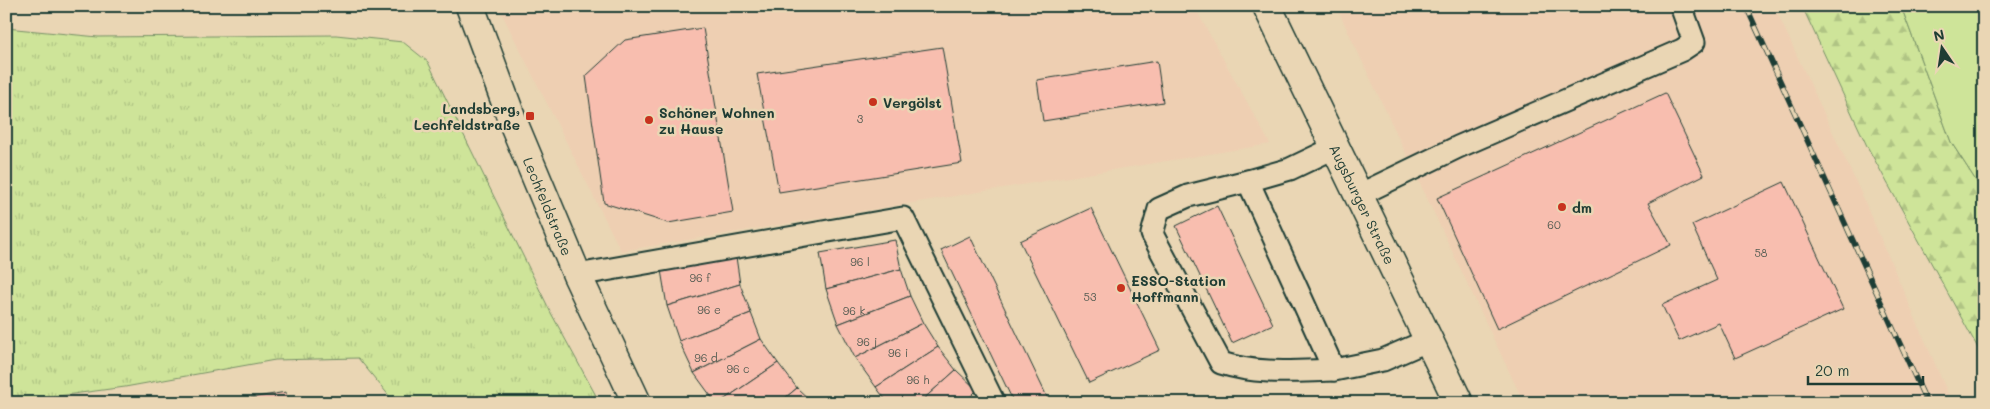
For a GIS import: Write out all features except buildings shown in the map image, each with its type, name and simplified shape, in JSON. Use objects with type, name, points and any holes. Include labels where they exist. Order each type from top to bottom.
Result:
[{"type":"main road","name":"Lechfeldstraße","points":[[470,6],[513,122],[577,275],[637,403]]},
{"type":"main road","name":"Augsburger Straße","points":[[1266,6],[1459,403]]},
{"type":"lane","points":[[1358,195],[1458,147],[1682,50],[1694,42],[1681,6]]},
{"type":"lane","points":[[1336,147],[1290,169],[1188,196],[1158,209],[1152,234],[1221,363],[1245,370],[1273,372],[1334,370],[1383,360],[1429,340]]},
{"type":"lane","points":[[1248,181],[1334,370]]},
{"type":"lane","points":[[577,275],[903,218],[994,403]]},
{"type":"shaded area","points":[[498,6],[1194,6],[1270,144],[621,251]]},
{"type":"shaded area","points":[[1336,6],[1774,6],[1861,193],[1952,403],[1524,403]]},
{"type":"green space","points":[[1802,6],[1901,6],[1951,142],[1984,193],[1984,359],[1867,146]]},
{"type":"green space","points":[[1901,6],[1984,6],[1984,193],[1951,142]]},
{"type":"green space","points":[[6,28],[98,37],[336,35],[403,42],[428,62],[551,313],[600,403],[395,403],[358,358],[275,360],[125,387],[6,403]]},
{"type":"railway","points":[[1746,6],[1927,403]]},
{"type":"place","name":"Vergölst","points":[[873,102]]},
{"type":"place","name":"Landsberg, Lechfeldstraße","points":[[530,116]]},
{"type":"place","name":"Schöner Wohnen zu Hause","points":[[649,120]]},
{"type":"place","name":"dm","points":[[1562,207]]},
{"type":"place","name":"ESSO-Station Hoffmann","points":[[1121,288]]}]
